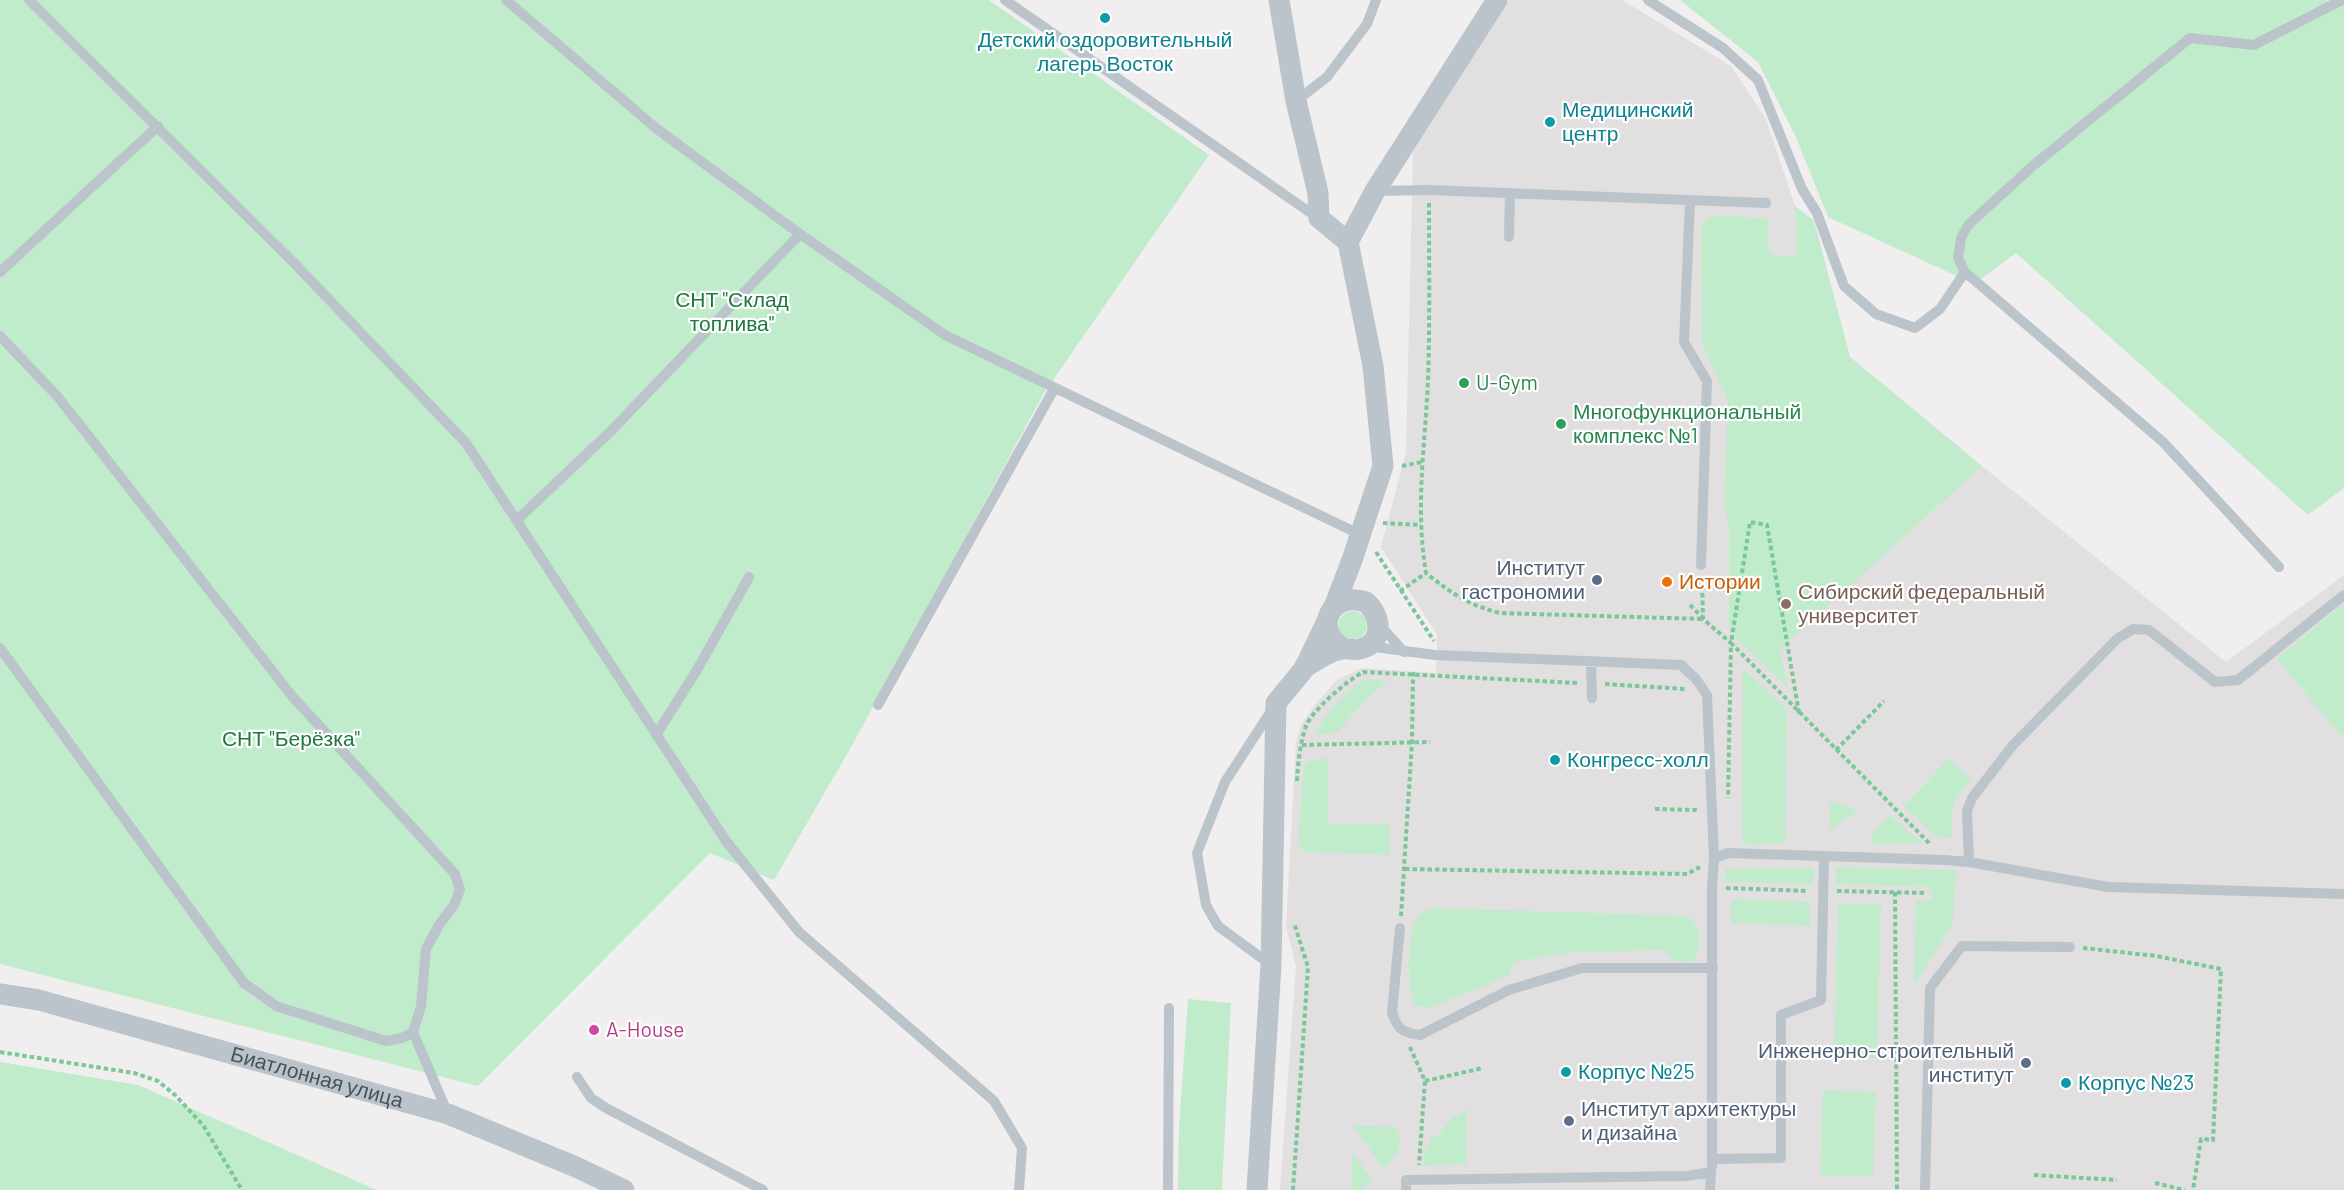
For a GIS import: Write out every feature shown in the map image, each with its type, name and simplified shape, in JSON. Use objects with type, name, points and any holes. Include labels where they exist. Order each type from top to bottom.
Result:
[{"type":"street","points":[[1257,1190],[1271,965],[1276,703],[1304,669],[1331,614],[1352,560],[1371,538],[1383,466],[1373,366],[1348,242],[1319,218],[1318,193],[1296,101],[1279,0]]},
{"type":"street","points":[[1348,242],[1375,191],[1497,0]]},
{"type":"street","points":[[1304,669],[1322,657],[1343,648],[1359,650],[1367,646],[1378,633],[1377,615],[1366,602],[1352,560]]},
{"type":"street","points":[[1343,648],[1330,637],[1331,614],[1348,599],[1366,602]]},
{"type":"street","name":"Биатлонная улица","points":[[0,994],[39,1000],[448,1114],[576,1167],[624,1190]]},
{"type":"lane","points":[[29,0],[298,267],[466,443],[726,842],[799,932],[994,1101],[1022,1148],[1019,1190]]},
{"type":"lane","points":[[506,0],[657,129],[800,234],[945,335],[1371,538]]},
{"type":"lane","points":[[1005,0],[1319,218]]},
{"type":"lane","points":[[1296,101],[1327,77],[1367,24],[1376,0]]},
{"type":"lane","points":[[1648,0],[1723,48],[1758,80],[1802,189],[1817,213],[1844,286],[1876,314],[1915,328],[1940,309],[1965,272]]},
{"type":"lane","points":[[2279,567],[2163,442],[1965,272],[1958,258],[1961,238],[1968,225],[2035,164],[2190,38],[2254,45],[2342,0]]},
{"type":"lane","points":[[0,272],[158,126]]},
{"type":"lane","points":[[1375,191],[1429,190],[1766,203]]},
{"type":"lane","points":[[1509,237],[1510,193]]},
{"type":"lane","points":[[1690,201],[1684,342],[1707,381],[1701,565]]},
{"type":"lane","points":[[517,520],[611,431],[800,234]]},
{"type":"lane","points":[[0,336],[58,397],[292,696],[455,874],[460,890],[454,905],[439,925],[426,949],[422,1006],[413,1032],[448,1114]]},
{"type":"lane","points":[[878,705],[1054,388]]},
{"type":"lane","points":[[656,735],[697,670],[749,577]]},
{"type":"lane","points":[[1969,862],[1967,811],[1972,798],[2013,745],[2117,639],[2133,629],[2149,630],[2215,682],[2238,680],[2344,595]]},
{"type":"lane","points":[[1379,624],[1404,652]]},
{"type":"lane","points":[[1367,646],[1435,656],[1682,665],[1707,695],[1714,858],[1712,888],[1713,1159],[1710,1190]]},
{"type":"lane","points":[[0,648],[244,983],[276,1006],[386,1041],[402,1038],[413,1032]]},
{"type":"lane","points":[[1591,662],[1592,698]]},
{"type":"lane","points":[[1271,965],[1218,926],[1206,905],[1197,853],[1225,782],[1276,703]]},
{"type":"lane","points":[[1714,858],[1728,853],[1945,860],[1969,862],[2108,887],[2344,894]]},
{"type":"lane","points":[[1713,1159],[1781,1158],[1780,1014],[1821,1000],[1824,855]]},
{"type":"lane","points":[[1400,928],[1392,1012],[1396,1025],[1405,1033],[1420,1035],[1509,990],[1582,968],[1713,968]]},
{"type":"lane","points":[[1924,1190],[1930,988],[1962,946],[2070,947]]},
{"type":"lane","points":[[1168,1190],[1169,1008]]},
{"type":"lane","points":[[577,1077],[591,1098],[606,1108],[763,1190]]},
{"type":"lane","points":[[1406,1190],[1406,1180],[1687,1176],[1711,1172]]},
{"type":"path","points":[[1429,190],[1428,382],[1422,462],[1421,525],[1426,573],[1448,591],[1476,607],[1500,613],[1703,619],[1690,605]]},
{"type":"path","points":[[1428,382],[1435,382]]},
{"type":"path","points":[[1396,474],[1401,466],[1422,462]]},
{"type":"path","points":[[1385,513],[1382,523],[1371,538],[1400,591],[1434,642],[1433,675]]},
{"type":"path","points":[[1799,713],[1767,525],[1750,522],[1731,643],[1799,713],[1945,860]]},
{"type":"path","points":[[1382,523],[1421,525]]},
{"type":"path","points":[[1400,591],[1426,573]]},
{"type":"path","points":[[1296,790],[1298,756],[1307,724],[1338,688],[1363,672],[1694,690]]},
{"type":"path","points":[[1400,928],[1412,742],[1413,674]]},
{"type":"path","points":[[1836,750],[1884,701]]},
{"type":"path","points":[[1302,745],[1430,742]]},
{"type":"path","points":[[1655,809],[1695,810],[1695,798]]},
{"type":"path","points":[[1687,874],[1714,858]]},
{"type":"path","points":[[1405,869],[1687,874],[1712,888],[1926,893]]},
{"type":"path","points":[[1895,892],[1897,1190]]},
{"type":"path","points":[[1293,1190],[1308,967],[1294,925],[1294,914]]},
{"type":"path","points":[[2070,947],[2156,956],[2221,969],[2213,1140],[2201,1139],[2193,1190]]},
{"type":"path","points":[[1405,1033],[1425,1081],[1418,1180]]},
{"type":"path","points":[[0,1052],[134,1073],[158,1080],[203,1125],[242,1190]]},
{"type":"path","points":[[1425,1081],[1482,1068]]},
{"type":"path","points":[[2034,1175],[2117,1180]]},
{"type":"path","points":[[2155,1183],[2185,1190]]},
{"type":"shaded area","name":"Сибирский федеральный университет","points":[[1509,0],[1622,0],[1731,66],[1766,119],[1795,206],[1814,221],[1850,357],[2226,662],[2344,575],[2344,1190],[1280,1190],[1296,966],[1286,927],[1296,742],[1302,723],[1337,680],[1362,668],[1436,673],[1437,634],[1381,547],[1406,452],[1413,152]]},
{"type":"green space","points":[[0,0],[989,0],[1209,155],[1044,393],[854,742],[774,880],[710,853],[478,1086],[0,964]]},
{"type":"green space","points":[[1680,0],[2344,0],[2344,488],[2308,515],[2016,253],[1974,284],[1828,217],[1795,135],[1758,62]]},
{"type":"green space","points":[[1795,206],[1814,221],[1850,357],[1982,466],[1780,649],[1788,688],[1733,635],[1729,626],[1729,525],[1724,505],[1728,400],[1702,344],[1701,227],[1707,219],[1718,215],[1768,219],[1769,254],[1797,258]]},
{"type":"green space","points":[[2344,603],[2344,739],[2277,659]]},
{"type":"green space","points":[[1353,611],[1363,615],[1367,625],[1363,635],[1353,639],[1343,635],[1339,625],[1343,615]]},
{"type":"green space","points":[[1743,668],[1787,710],[1785,843],[1748,845],[1742,840]]},
{"type":"green space","points":[[1368,679],[1388,681],[1368,698],[1336,733],[1315,734],[1344,695]]},
{"type":"green space","points":[[1329,758],[1327,823],[1389,824],[1390,855],[1304,852],[1298,842],[1304,767],[1307,761]]},
{"type":"green space","points":[[1949,758],[1971,780],[1954,806],[1952,838],[1936,837],[1904,806]]},
{"type":"green space","points":[[1831,802],[1859,810],[1829,830]]},
{"type":"green space","points":[[1890,815],[1923,844],[1872,844],[1872,834]]},
{"type":"green space","points":[[1836,867],[1957,870],[1952,926],[1914,986],[1916,901],[1932,901],[1931,887],[1836,884]]},
{"type":"green space","points":[[1814,868],[1813,884],[1725,882],[1725,869]]},
{"type":"green space","points":[[1731,899],[1810,902],[1810,926],[1731,923]]},
{"type":"green space","points":[[1838,903],[1881,904],[1877,1058],[1834,1056]]},
{"type":"green space","points":[[1435,908],[1686,916],[1695,923],[1699,936],[1699,949],[1693,959],[1686,961],[1674,961],[1664,950],[1565,953],[1514,962],[1508,976],[1430,1008],[1415,1005],[1410,984],[1409,958],[1415,923],[1420,914]]},
{"type":"green space","points":[[1188,999],[1231,1003],[1222,1190],[1178,1190],[1179,1128]]},
{"type":"green space","points":[[0,1062],[138,1085],[377,1190],[0,1190]]},
{"type":"green space","points":[[1823,1090],[1876,1092],[1873,1177],[1820,1175]]},
{"type":"green space","points":[[1467,1108],[1466,1164],[1423,1166],[1425,1152],[1432,1137],[1436,1137],[1454,1116],[1458,1117]]},
{"type":"green space","points":[[1353,1126],[1393,1127],[1398,1132],[1397,1154],[1383,1168]]},
{"type":"green space","points":[[1352,1153],[1372,1179],[1361,1190],[1352,1190]]},
{"type":"place","name":"Детский оздоровительный лагерь Восток","points":[[1105,18]]},
{"type":"place","name":"Медицинский центр","points":[[1550,122]]},
{"type":"place","name":"U-Gym","points":[[1464,383]]},
{"type":"place","name":"Многофункциональный комплекс №1","points":[[1561,424]]},
{"type":"place","name":"Институт гастрономии","points":[[1597,580]]},
{"type":"place","name":"Истории","points":[[1667,582]]},
{"type":"place","name":"Сибирский федеральный университет","points":[[1786,604]]},
{"type":"place","name":"Конгресс-холл","points":[[1555,760]]},
{"type":"place","name":"A-House","points":[[594,1030]]},
{"type":"place","name":"Инженерно-строительный институт","points":[[2026,1063]]},
{"type":"place","name":"Корпус №25","points":[[1566,1072]]},
{"type":"place","name":"Корпус №23","points":[[2066,1083]]},
{"type":"place","name":"Институт архитектуры и дизайна","points":[[1569,1121]]},
{"type":"park label","name":"СНТ \"Склад топлива\"","points":[[732,312]]},
{"type":"park label","name":"СНТ \"Берёзка\"","points":[[291,739]]}]
